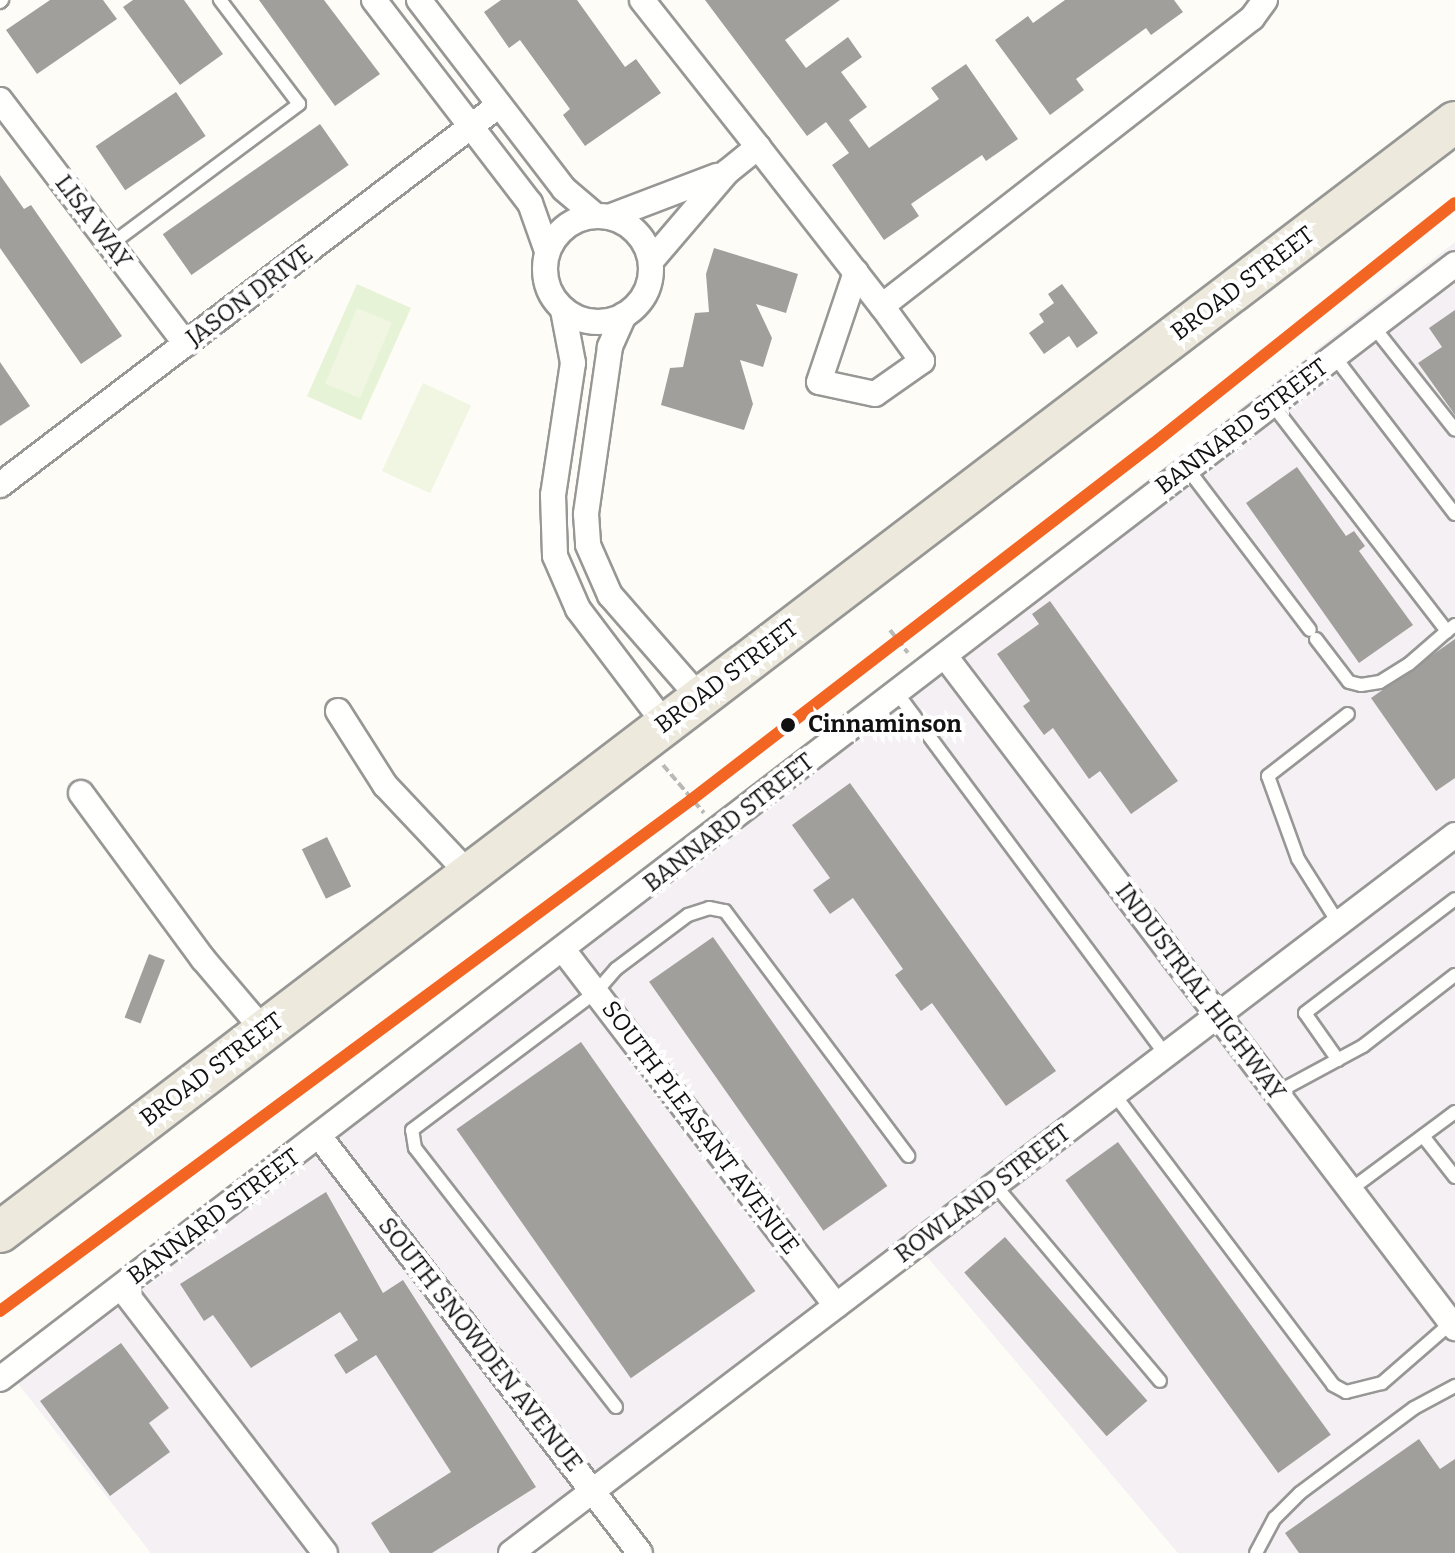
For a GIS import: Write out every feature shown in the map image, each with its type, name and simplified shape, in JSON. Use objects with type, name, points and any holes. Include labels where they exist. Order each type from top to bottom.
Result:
[{"type":"main road","name":"BROAD STREET","points":[[0,1232],[1455,122]]},
{"type":"street","points":[[374,0],[530,203],[547,251],[544,269],[549,291],[563,310],[573,363],[552,525],[562,577],[578,609],[665,724]]},
{"type":"street","points":[[419,0],[564,189],[602,216],[639,235],[651,261]]},
{"type":"street","points":[[882,306],[1252,18],[1265,0]]},
{"type":"street","points":[[644,1],[856,272],[922,361],[875,394],[819,382],[856,272]]},
{"type":"street","name":"LISA WAY","points":[[0,100],[186,344]]},
{"type":"street","name":"JASON DRIVE","points":[[0,485],[499,105]]},
{"type":"street","points":[[700,698],[610,595],[596,568],[586,514],[610,347],[624,315],[641,300],[651,261],[727,172],[758,147]]},
{"type":"street","points":[[547,251],[572,222],[663,201],[727,172]]},
{"type":"street","name":"BANNARD STREET","points":[[0,1379],[564,951],[1455,264]]},
{"type":"street","points":[[563,310],[598,322],[624,315]]},
{"type":"street","points":[[562,577],[596,568]]},
{"type":"street","name":"INDUSTRIAL HIGHWAY","points":[[945,656],[1453,1325]]},
{"type":"street","points":[[338,711],[385,785],[469,874]]},
{"type":"street","points":[[81,793],[203,959],[264,1031]]},
{"type":"street","name":"ROWLAND STREET","points":[[511,1553],[1455,835]]},
{"type":"street","name":"SOUTH PLEASANT AVENUE","points":[[564,951],[836,1306]]},
{"type":"street","name":"SOUTH SNOWDEN AVENUE","points":[[319,1136],[640,1553]]},
{"type":"street","points":[[121,1287],[325,1553]]},
{"type":"lane","points":[[110,245],[299,104],[220,0]]},
{"type":"lane","points":[[1373,326],[1455,430]]},
{"type":"lane","points":[[1334,356],[1455,514]]},
{"type":"lane","points":[[1187,468],[1349,682],[1361,685],[1380,682],[1409,664],[1451,628],[1272,404]]},
{"type":"lane","points":[[897,693],[1166,1055]]},
{"type":"lane","points":[[1339,924],[1298,859],[1268,776],[1348,714]]},
{"type":"lane","points":[[1338,1060],[1305,1013],[1455,899]]},
{"type":"lane","points":[[616,1407],[415,1148],[412,1130],[596,992],[616,969],[688,915],[709,908],[725,911],[908,1156]]},
{"type":"lane","points":[[1276,1093],[1338,1060],[1455,975]]},
{"type":"lane","points":[[1114,1094],[1333,1385],[1346,1392],[1382,1383],[1453,1325]]},
{"type":"lane","points":[[1350,1190],[1455,1112]]},
{"type":"lane","points":[[1423,1136],[1455,1177]]},
{"type":"lane","points":[[995,1185],[1160,1381]]},
{"type":"lane","points":[[1256,1553],[1284,1507],[1414,1408],[1455,1386]]},
{"type":"path","points":[[890,630],[924,673]]},
{"type":"path","points":[[680,788],[719,831]]},
{"type":"shaded area","points":[[1455,242],[1455,1553],[1178,1553],[913,1240],[504,1553],[151,1553],[16,1381],[384,1071]]},
{"type":"green space","points":[[357,284],[411,308],[361,420],[307,396]]},
{"type":"green space","points":[[357,308],[392,323],[360,398],[325,383]]},
{"type":"green space","points":[[423,383],[471,405],[430,493],[382,471]]},
{"type":"building","points":[[50,0],[103,0],[117,19],[37,74],[6,30]]},
{"type":"building","points":[[133,0],[184,0],[223,54],[180,85],[123,7]]},
{"type":"building","points":[[259,0],[324,0],[380,74],[335,106]]},
{"type":"building","points":[[501,0],[577,0],[625,67],[636,59],[661,93],[585,146],[563,115],[570,109],[520,40],[509,48],[484,12]]},
{"type":"building","points":[[705,0],[840,0],[785,40],[806,68],[848,37],[862,57],[841,72],[867,107],[849,120],[869,148],[939,99],[931,88],[966,64],[1018,139],[986,161],[982,155],[911,204],[919,216],[884,240],[832,165],[849,153],[826,122],[807,136]]},
{"type":"building","points":[[1065,0],[1174,0],[1183,12],[1151,35],[1146,28],[1076,79],[1084,90],[1050,115],[995,40],[1028,16],[1033,23]]},
{"type":"building","points":[[176,92],[206,136],[125,190],[96,146]]},
{"type":"building","points":[[320,124],[349,165],[191,275],[163,234]]},
{"type":"building","points":[[0,175],[24,209],[31,205],[122,336],[81,364],[0,248]]},
{"type":"building","points":[[714,248],[798,274],[786,313],[756,304],[772,338],[763,367],[740,360],[753,404],[744,430],[661,405],[670,368],[683,367],[695,313],[709,312],[706,274]]},
{"type":"building","points":[[1062,284],[1098,333],[1077,348],[1069,336],[1044,354],[1029,333],[1044,322],[1039,314],[1054,303],[1048,294]]},
{"type":"building","points":[[1455,310],[1455,415],[1418,363],[1442,347],[1429,328]]},
{"type":"building","points":[[0,362],[30,406],[0,426]]},
{"type":"building","points":[[1297,467],[1346,536],[1354,531],[1365,546],[1359,551],[1413,625],[1359,663],[1246,503]]},
{"type":"building","points":[[1050,601],[1178,781],[1131,814],[1100,771],[1089,779],[1053,728],[1044,735],[1023,706],[1030,701],[997,654],[1039,624],[1032,614]]},
{"type":"building","points":[[1455,639],[1455,778],[1436,791],[1371,698]]},
{"type":"building","points":[[850,783],[1056,1071],[1006,1106],[932,1003],[921,1011],[895,975],[903,969],[853,898],[830,914],[813,890],[830,878],[792,825]]},
{"type":"building","points":[[327,837],[351,886],[326,899],[302,849]]},
{"type":"building","points":[[713,937],[887,1186],[823,1231],[649,982]]},
{"type":"building","points":[[149,954],[165,960],[141,1024],[125,1017]]},
{"type":"building","points":[[581,1042],[755,1291],[631,1378],[456,1129]]},
{"type":"building","points":[[1118,1142],[1331,1435],[1278,1473],[1065,1180]]},
{"type":"building","points":[[326,1192],[383,1293],[403,1280],[536,1487],[432,1553],[390,1553],[371,1523],[451,1472],[376,1355],[346,1374],[334,1355],[358,1340],[340,1312],[251,1368],[213,1315],[204,1321],[180,1284]]},
{"type":"building","points":[[1005,1237],[1147,1401],[1107,1436],[964,1272]]},
{"type":"building","points":[[121,1343],[169,1408],[149,1423],[170,1452],[110,1496],[40,1401]]},
{"type":"building","points":[[1419,1439],[1440,1469],[1455,1459],[1455,1553],[1299,1553],[1285,1533]]},
{"type":"transit line","points":[[0,1311],[691,800],[1153,444],[1455,203]]},
{"type":"place","name":"Cinnaminson","points":[[788,725]]}]
